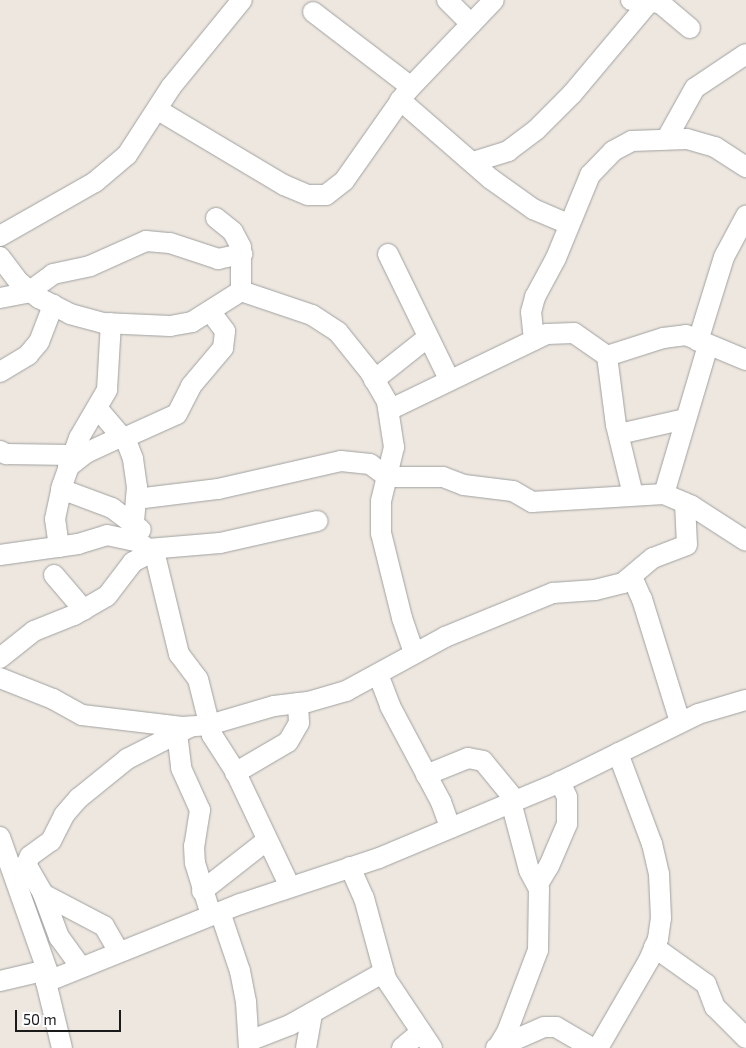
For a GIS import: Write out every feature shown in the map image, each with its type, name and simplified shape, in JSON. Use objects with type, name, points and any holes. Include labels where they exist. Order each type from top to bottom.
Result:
[{"type":"street","points":[[0,236],[95,182],[126,155],[172,87],[242,0]]},
{"type":"street","points":[[447,0],[471,24]]},
{"type":"street","points":[[158,110],[284,185],[308,195],[326,195],[344,181],[406,94],[494,0]]},
{"type":"street","points":[[473,162],[508,151],[536,130],[572,94],[640,0],[671,10],[690,28]]},
{"type":"street","points":[[313,12],[406,94],[473,162],[533,209],[568,224]]},
{"type":"street","points":[[667,138],[696,88],[746,54]]},
{"type":"street","points":[[534,340],[531,312],[535,297],[556,258],[568,224],[590,175],[613,151],[632,141],[667,138],[715,147],[746,167]]},
{"type":"street","points":[[664,494],[685,419],[724,257],[746,216]]},
{"type":"street","points":[[216,218],[233,232],[242,254],[241,291]]},
{"type":"street","points":[[0,298],[30,291],[53,274],[90,266],[146,241],[170,242],[218,259],[242,254]]},
{"type":"street","points":[[388,254],[427,338],[449,379]]},
{"type":"street","points":[[0,257],[30,291],[53,305],[70,314],[111,323],[170,326],[192,322],[241,291]]},
{"type":"street","points":[[241,291],[312,315],[332,328],[374,380],[389,410],[394,447],[381,501],[381,533],[402,618],[414,653]]},
{"type":"street","points":[[0,372],[28,355],[39,342],[53,305]]},
{"type":"street","points":[[64,469],[86,453],[177,414],[191,386],[223,348],[225,331],[210,311]]},
{"type":"street","points":[[58,548],[55,519],[64,469],[79,438],[98,408],[110,376],[111,323]]},
{"type":"street","points":[[389,410],[449,379],[534,340],[559,332],[574,333],[607,356],[619,434],[633,495]]},
{"type":"street","points":[[607,356],[663,338],[686,335],[746,360]]},
{"type":"street","points":[[374,380],[427,338]]},
{"type":"street","points":[[98,408],[123,437],[133,459],[134,511],[159,565],[174,642],[179,654],[198,679],[192,728],[181,768],[200,810],[194,846],[202,891],[215,913],[240,971],[249,1045],[312,1013],[355,985],[384,972]]},
{"type":"street","points":[[619,434],[685,419]]},
{"type":"street","points":[[0,451],[64,469],[108,506],[134,511]]},
{"type":"street","points":[[112,535],[134,511],[156,497],[218,489],[341,461],[370,464],[387,477],[443,477],[464,484],[513,491],[532,502],[570,502],[633,495],[664,494],[685,503],[746,541]]},
{"type":"street","points":[[18,884],[30,856],[51,841],[64,815],[79,798],[127,759],[192,728],[242,714],[346,691],[414,653],[553,593],[595,590],[623,583],[653,558],[686,545],[685,503]]},
{"type":"street","points":[[0,555],[58,548],[112,535],[151,549],[220,543],[318,521]]},
{"type":"street","points":[[0,658],[34,631],[84,610],[113,590],[139,556],[151,549]]},
{"type":"street","points":[[54,576],[84,610]]},
{"type":"street","points":[[632,577],[645,607],[680,722]]},
{"type":"street","points":[[378,674],[390,706],[426,775],[450,827]]},
{"type":"street","points":[[0,678],[53,699],[82,716],[192,728],[235,773],[266,841],[290,887]]},
{"type":"street","points":[[0,981],[46,976],[81,967],[215,913],[350,867],[560,782],[680,722],[746,700]]},
{"type":"street","points":[[235,773],[288,742],[299,723],[298,703]]},
{"type":"street","points":[[598,1048],[654,947],[661,918],[659,874],[618,753]]},
{"type":"street","points":[[426,775],[468,758],[483,761],[513,801],[529,870],[538,884],[540,894],[537,956],[507,1032],[497,1047]]},
{"type":"street","points":[[538,884],[549,866],[567,824],[567,797],[560,782]]},
{"type":"street","points":[[0,837],[18,884],[46,976],[62,1048]]},
{"type":"street","points":[[202,891],[266,841]]},
{"type":"street","points":[[26,864],[43,894],[59,937],[81,967]]},
{"type":"street","points":[[350,867],[364,898],[384,972],[426,1040],[402,1048]]},
{"type":"street","points":[[43,894],[104,926],[119,952]]},
{"type":"street","points":[[654,947],[706,984],[715,1006],[746,1038]]},
{"type":"street","points":[[306,1048],[312,1013]]},
{"type":"street","points":[[497,1047],[544,1027],[556,1027],[592,1048]]}]
